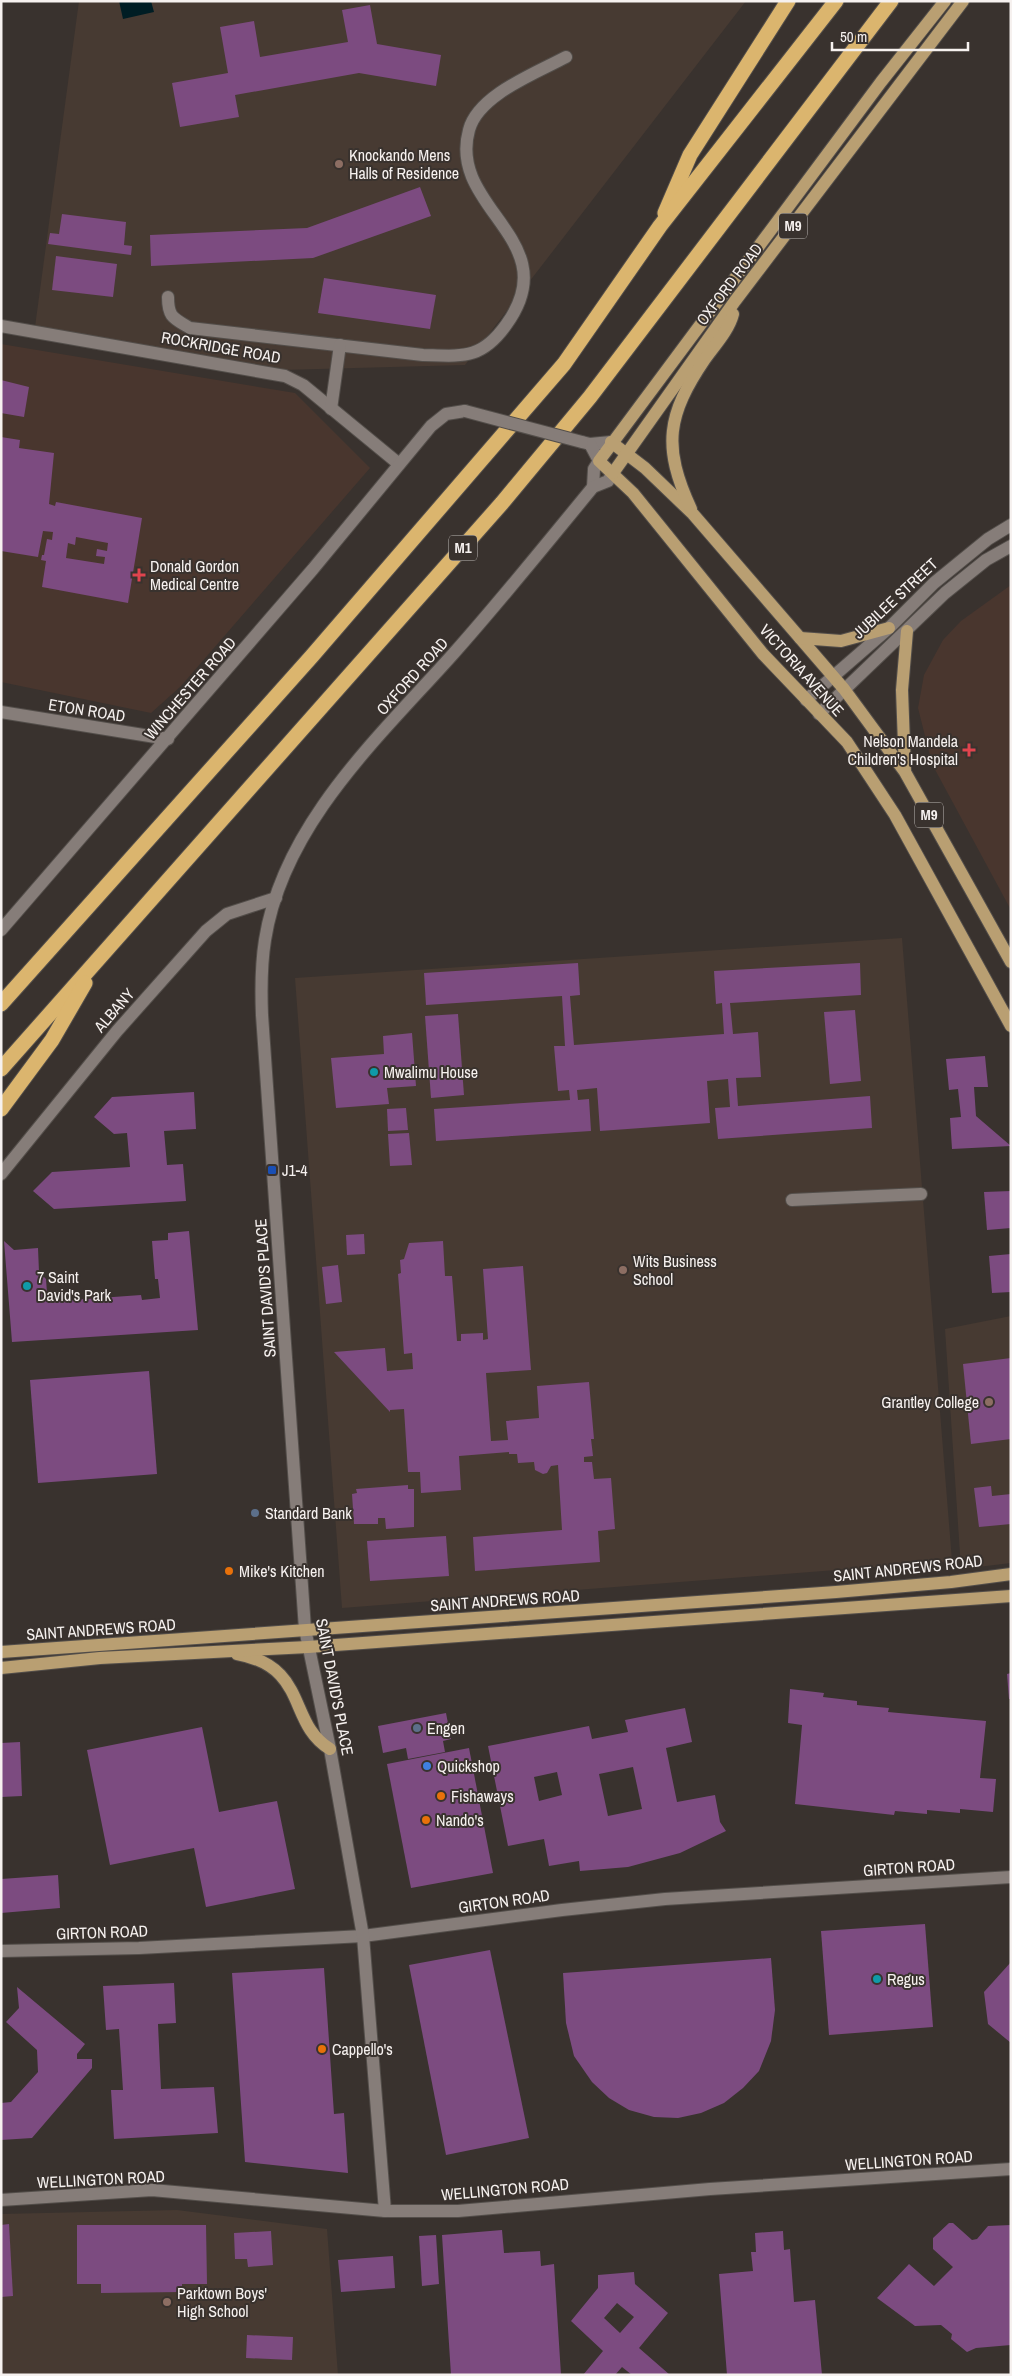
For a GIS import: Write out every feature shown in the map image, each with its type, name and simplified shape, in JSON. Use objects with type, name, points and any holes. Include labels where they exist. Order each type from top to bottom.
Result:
[{"type":"highway","points":[[660,226],[675,186],[690,155],[788,1]]},
{"type":"highway","name":"M1","points":[[3,1002],[473,472],[564,364],[660,226],[836,1]]},
{"type":"highway","name":"M1","points":[[1,1068],[94,966],[402,618],[590,398],[891,1]]},
{"type":"highway","points":[[1,1109],[69,1015],[94,966]]},
{"type":"main road","name":"OXFORD ROAD","points":[[599,461],[611,442],[760,247],[881,82],[945,1]]},
{"type":"main road","name":"OXFORD ROAD","points":[[613,473],[735,301],[963,1]]},
{"type":"main road","points":[[693,514],[677,477],[672,452],[675,413],[689,383],[733,316],[735,301]]},
{"type":"main road","name":"VICTORIA AVENUE","points":[[611,442],[693,514],[844,688],[905,772],[1011,962]]},
{"type":"main road","name":"VICTORIA AVENUE","points":[[599,461],[633,493],[763,654],[847,742],[886,799],[1011,1026]]},
{"type":"main road","points":[[800,638],[841,641],[889,628]]},
{"type":"main road","points":[[905,772],[902,690],[907,631]]},
{"type":"main road","name":"SAINT ANDREWS ROAD","points":[[1,1652],[846,1591],[951,1582],[1011,1574]]},
{"type":"main road","name":"SAINT ANDREWS ROAD","points":[[1,1668],[100,1658],[308,1647],[1011,1596]]},
{"type":"main road","points":[[222,1651],[245,1656],[270,1666],[286,1681],[319,1740],[330,1749]]},
{"type":"street","points":[[168,297],[168,310],[173,318],[190,328],[454,356],[472,354],[489,346],[518,309],[525,274],[516,246],[471,180],[465,148],[469,128],[484,105],[517,82],[566,57]]},
{"type":"street","name":"ROCKRIDGE ROAD","points":[[1,326],[274,373],[303,385],[399,464]]},
{"type":"street","points":[[331,409],[340,345]]},
{"type":"street","points":[[399,464],[441,418],[452,412],[465,411],[586,443],[611,442]]},
{"type":"street","points":[[586,443],[599,461]]},
{"type":"street","name":"OXFORD ROAD","points":[[593,487],[594,469],[599,461]]},
{"type":"street","name":"WINCHESTER ROAD","points":[[1,930],[168,739],[313,569],[399,464]]},
{"type":"street","name":"OXFORD ROAD","points":[[276,898],[288,867],[318,811],[348,773],[491,611],[593,487],[608,481],[613,473]]},
{"type":"street","name":"JUBILEE STREET","points":[[806,700],[889,628],[934,582],[988,539],[1011,525]]},
{"type":"street","name":"JUBILEE STREET","points":[[819,714],[844,688],[945,594],[986,560],[1011,546]]},
{"type":"street","points":[[934,582],[945,594]]},
{"type":"street","name":"ETON ROAD","points":[[1,712],[168,739]]},
{"type":"street","name":"ALBANY","points":[[1,1174],[117,1031],[206,931],[228,914],[276,898]]},
{"type":"street","name":"SAINT DAVID'S PLACE","points":[[276,898],[265,939],[261,980],[262,1016],[306,1629],[308,1647],[330,1749],[363,1936],[386,2211]]},
{"type":"street","points":[[792,1200],[920,1194]]},
{"type":"street","name":"GIRTON ROAD","points":[[1,1951],[139,1948],[363,1936],[562,1910],[665,1899],[1011,1877]]},
{"type":"street","name":"WELLINGTON ROAD","points":[[1,2200],[152,2190],[386,2211],[458,2211],[700,2190],[1011,2169]]},
{"type":"shaded area","name":"Knockando Mens Halls of Residence","points":[[79,1],[746,1],[465,365],[282,370],[35,327]]},
{"type":"shaded area","name":"Donald Gordon Medical Centre","points":[[1,344],[295,393],[370,468],[181,686],[151,713],[1,682]]},
{"type":"shaded area","name":"Nelson Mandela Children's Hospital","points":[[1011,585],[1011,910],[932,764],[918,708],[924,675],[943,640],[961,621]]},
{"type":"shaded area","name":"Wits Business School","points":[[902,938],[952,1561],[342,1608],[295,978]]},
{"type":"shaded area","points":[[1011,1316],[1011,1563],[961,1569],[945,1329]]},
{"type":"shaded area","name":"Parktown Boys' High School","points":[[177,2210],[327,2229],[338,2375],[1,2375],[1,2214]]},
{"type":"water","points":[[119,1],[151,1],[154,12],[123,19]]},
{"type":"building","points":[[370,5],[377,44],[441,55],[436,86],[359,73],[235,95],[239,117],[180,127],[172,83],[228,73],[220,27],[254,21],[260,57],[348,42],[342,10]]},
{"type":"building","points":[[420,187],[431,216],[313,258],[151,266],[150,235],[307,228]]},
{"type":"building","points":[[62,214],[126,222],[124,245],[132,246],[131,255],[48,244],[50,233],[59,234]]},
{"type":"building","points":[[56,256],[117,264],[113,297],[52,290]]},
{"type":"building","points":[[324,278],[436,295],[430,329],[318,313]]},
{"type":"building","points":[[1,380],[29,387],[24,417],[1,413]]},
{"type":"building","points":[[1,437],[20,440],[19,448],[54,453],[49,504],[55,506],[56,502],[142,518],[128,603],[42,587],[46,561],[41,560],[42,555],[44,555],[47,539],[52,540],[53,532],[43,531],[38,557],[1,551]],"holes":[[[76,537],[108,543],[107,551],[97,549],[96,556],[105,557],[104,564],[66,558],[68,543],[75,545]]]},
{"type":"building","points":[[578,963],[580,995],[570,996],[574,1045],[724,1034],[722,1003],[716,1004],[714,971],[860,963],[861,995],[730,1003],[733,1034],[758,1032],[761,1077],[736,1078],[738,1106],[870,1096],[872,1128],[718,1139],[715,1108],[730,1107],[728,1079],[707,1081],[710,1123],[600,1131],[597,1088],[577,1090],[578,1100],[589,1099],[591,1131],[436,1141],[434,1109],[570,1100],[569,1090],[558,1091],[554,1046],[565,1046],[562,996],[426,1005],[424,973]]},
{"type":"building","points":[[855,1010],[861,1081],[830,1084],[824,1012]]},
{"type":"building","points":[[458,1014],[464,1095],[431,1098],[425,1016]]},
{"type":"building","name":"Mwalimu House","points":[[412,1033],[416,1086],[387,1088],[389,1104],[336,1108],[331,1058],[384,1054],[383,1036]]},
{"type":"building","points":[[985,1056],[988,1087],[974,1087],[976,1116],[1011,1146],[952,1149],[950,1118],[961,1117],[958,1089],[949,1090],[946,1059]]},
{"type":"building","points":[[194,1092],[196,1129],[164,1131],[167,1165],[183,1164],[186,1201],[54,1209],[33,1191],[52,1172],[130,1167],[127,1133],[114,1134],[94,1117],[112,1097]]},
{"type":"building","points":[[406,1108],[408,1130],[388,1131],[387,1109]]},
{"type":"building","points":[[409,1133],[412,1165],[390,1166],[388,1134]]},
{"type":"building","points":[[1011,1191],[1011,1228],[987,1230],[984,1192]]},
{"type":"building","name":"7 Saint David's Park","points":[[189,1231],[198,1330],[12,1342],[4,1241],[14,1250],[38,1248],[39,1272],[46,1279],[47,1293],[58,1301],[141,1295],[142,1300],[160,1298],[158,1279],[155,1279],[152,1241],[168,1240],[168,1233]]},
{"type":"building","points":[[364,1234],[365,1254],[347,1255],[346,1235]]},
{"type":"building","points":[[443,1241],[445,1276],[452,1276],[457,1341],[461,1341],[461,1334],[483,1333],[483,1340],[488,1339],[483,1269],[523,1266],[531,1370],[486,1373],[491,1441],[508,1440],[506,1421],[539,1418],[537,1386],[589,1382],[594,1439],[591,1439],[593,1456],[584,1457],[584,1462],[592,1462],[594,1479],[611,1478],[615,1529],[598,1531],[600,1562],[475,1571],[473,1537],[562,1530],[558,1465],[551,1466],[547,1473],[543,1474],[535,1470],[534,1462],[518,1463],[517,1454],[509,1454],[509,1452],[459,1456],[461,1490],[421,1493],[420,1472],[408,1472],[404,1409],[390,1410],[390,1412],[334,1352],[385,1348],[387,1371],[413,1369],[412,1353],[404,1354],[398,1274],[401,1273],[400,1260],[404,1259],[409,1243]]},
{"type":"building","points":[[1011,1254],[1011,1292],[992,1293],[989,1256]]},
{"type":"building","points":[[338,1265],[342,1302],[326,1304],[322,1267]]},
{"type":"building","name":"Grantley College","points":[[1011,1358],[1011,1439],[971,1444],[963,1364]]},
{"type":"building","points":[[149,1371],[157,1474],[38,1483],[30,1380]]},
{"type":"building","points":[[408,1485],[408,1489],[414,1489],[414,1527],[386,1529],[385,1518],[378,1518],[378,1524],[354,1524],[352,1494],[357,1493],[356,1489]]},
{"type":"building","points":[[991,1486],[992,1496],[1011,1494],[1011,1524],[979,1527],[974,1488]]},
{"type":"building","points":[[446,1536],[449,1576],[370,1581],[367,1541]]},
{"type":"building","points":[[1011,1673],[1011,1699],[1009,1699],[1007,1674]]},
{"type":"building","points":[[790,1689],[824,1693],[823,1697],[857,1701],[857,1705],[889,1708],[888,1712],[986,1721],[980,1778],[996,1779],[993,1812],[960,1809],[960,1813],[927,1810],[927,1814],[895,1811],[894,1815],[795,1804],[802,1725],[788,1723]]},
{"type":"building","points":[[685,1708],[692,1742],[666,1748],[677,1802],[715,1795],[720,1822],[726,1831],[680,1853],[628,1867],[580,1871],[579,1861],[549,1866],[544,1839],[508,1846],[488,1746],[589,1726],[592,1739],[628,1732],[625,1720]],"holes":[[[633,1767],[642,1809],[608,1816],[599,1774]],[[557,1772],[562,1795],[539,1801],[534,1777]]]},
{"type":"building","points":[[446,1713],[451,1739],[443,1741],[445,1752],[408,1759],[406,1748],[383,1753],[378,1726]]},
{"type":"building","points":[[202,1727],[219,1812],[277,1801],[295,1889],[206,1907],[194,1848],[110,1865],[87,1750]]},
{"type":"building","points":[[20,1742],[22,1796],[1,1797],[1,1743]]},
{"type":"building","points":[[469,1748],[493,1873],[411,1888],[387,1764]]},
{"type":"building","points":[[58,1875],[60,1908],[1,1913],[1,1879]]},
{"type":"building","name":"Regus","points":[[925,1924],[933,2027],[829,2035],[821,1931]]},
{"type":"building","points":[[490,1950],[529,2138],[446,2155],[409,1965]]},
{"type":"building","points":[[771,1958],[775,2010],[771,2041],[759,2071],[743,2088],[724,2103],[701,2113],[678,2118],[654,2117],[629,2110],[609,2098],[592,2082],[574,2056],[566,2023],[563,1973]]},
{"type":"building","points":[[1011,1962],[1011,2043],[988,2024],[984,1992]]},
{"type":"building","points":[[324,1968],[334,2114],[344,2113],[348,2173],[245,2162],[232,1973]]},
{"type":"building","points":[[174,1983],[176,2023],[158,2024],[161,2089],[214,2087],[218,2133],[114,2139],[111,2090],[123,2090],[119,2029],[106,2030],[103,1986]]},
{"type":"building","points":[[17,1987],[85,2044],[77,2054],[77,2059],[92,2059],[92,2068],[32,2138],[1,2140],[1,2103],[11,2102],[38,2072],[37,2050],[6,2022],[19,2008]]},
{"type":"building","points":[[949,2223],[953,2223],[972,2240],[977,2239],[988,2226],[1011,2225],[1011,2345],[976,2348],[967,2352],[951,2339],[952,2334],[941,2325],[915,2326],[877,2298],[909,2264],[934,2286],[953,2267],[933,2249],[933,2238]]},
{"type":"building","points":[[9,2224],[13,2296],[1,2297],[1,2225]]},
{"type":"building","points":[[77,2225],[206,2225],[207,2284],[182,2284],[182,2292],[101,2293],[101,2284],[77,2284]]},
{"type":"building","points":[[502,2230],[504,2253],[540,2251],[541,2266],[554,2264],[561,2375],[451,2375],[442,2235]]},
{"type":"building","points":[[271,2231],[273,2265],[248,2267],[247,2259],[235,2259],[234,2233]]},
{"type":"building","points":[[783,2231],[784,2250],[790,2249],[794,2302],[815,2300],[822,2375],[727,2375],[719,2274],[753,2271],[751,2252],[756,2252],[755,2233]]},
{"type":"building","points":[[436,2235],[439,2284],[422,2286],[419,2236]]},
{"type":"building","points":[[393,2256],[395,2288],[341,2292],[338,2260]]},
{"type":"building","points":[[634,2272],[635,2284],[668,2313],[639,2348],[670,2375],[632,2375],[622,2367],[615,2375],[583,2375],[603,2351],[571,2321],[598,2288],[598,2275]],"holes":[[[617,2303],[634,2317],[620,2333],[604,2318]]]},
{"type":"building","points":[[247,2335],[293,2337],[292,2360],[246,2358]]},
{"type":"place","name":"Knockando Mens Halls of Residence","points":[[339,164]]},
{"type":"place","name":"Donald Gordon Medical Centre","points":[[139,575]]},
{"type":"place","name":"Nelson Mandela Children's Hospital","points":[[969,750]]},
{"type":"place","name":"Mwalimu House","points":[[374,1072]]},
{"type":"place","name":"J1-4","points":[[272,1170]]},
{"type":"place","name":"Wits Business School","points":[[623,1270]]},
{"type":"place","name":"7 Saint David's Park","points":[[27,1286]]},
{"type":"place","name":"Grantley College","points":[[989,1402]]},
{"type":"place","name":"Standard Bank","points":[[255,1513]]},
{"type":"place","name":"Mike's Kitchen","points":[[229,1571]]},
{"type":"place","name":"Engen","points":[[417,1728]]},
{"type":"place","name":"Quickshop","points":[[427,1766]]},
{"type":"place","name":"Fishaways","points":[[441,1796]]},
{"type":"place","name":"Nando's","points":[[426,1820]]},
{"type":"place","name":"Regus","points":[[877,1979]]},
{"type":"place","name":"Cappello's","points":[[322,2049]]},
{"type":"place","name":"Parktown Boys' High School","points":[[167,2302]]}]
